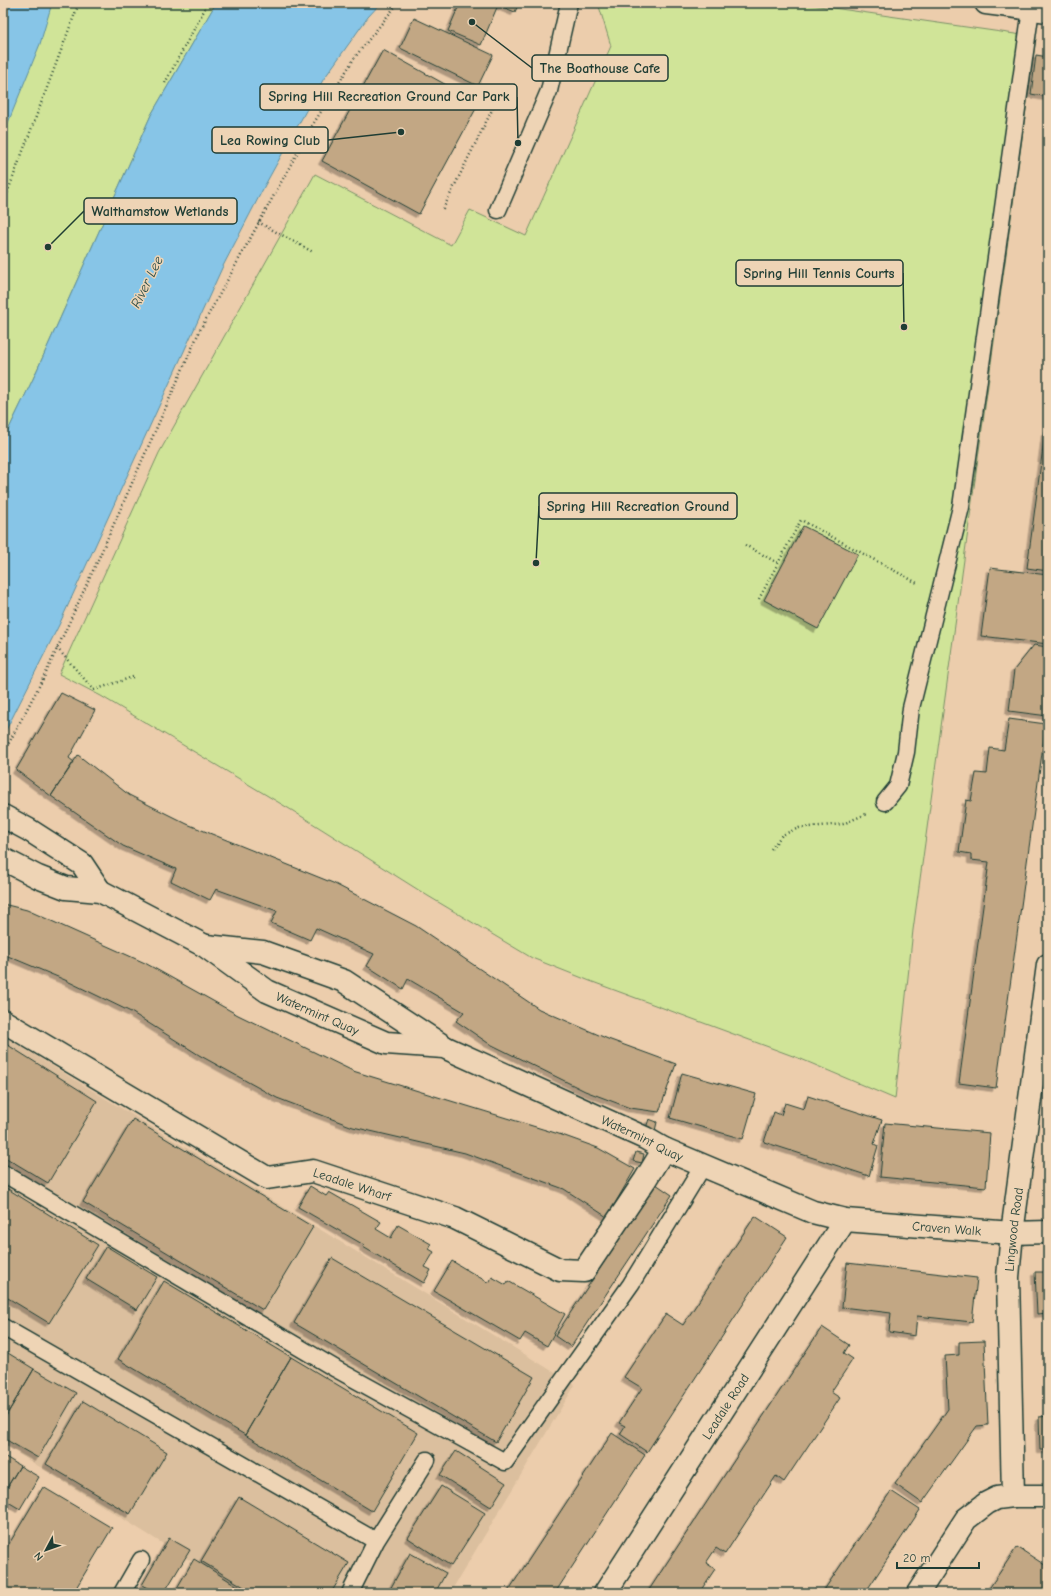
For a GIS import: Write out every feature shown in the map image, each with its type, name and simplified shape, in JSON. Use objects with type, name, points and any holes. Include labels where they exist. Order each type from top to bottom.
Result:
[{"type":"street","points":[[986,3],[1039,10]]},
{"type":"street","name":"Watermint Quay","points":[[3,816],[29,830],[82,864],[100,891]]},
{"type":"street","name":"Watermint Quay","points":[[3,859],[38,877],[66,888],[100,891],[204,946],[267,991],[386,1043],[444,1047]]},
{"type":"street","name":"Watermint Quay","points":[[204,946],[263,952],[344,980],[444,1047],[703,1166],[813,1212],[845,1220]]},
{"type":"street","name":"Lingwood Road","points":[[1013,1496],[1008,1277],[1012,1233],[1048,965]]},
{"type":"street","name":"Leadale Wharf","points":[[3,1021],[267,1178],[313,1170],[455,1218],[560,1270],[584,1271],[664,1149]]},
{"type":"street","name":"Craven Walk","points":[[845,1220],[1012,1233],[1048,1232]]},
{"type":"street","name":"Leadale Road","points":[[605,1593],[845,1220]]},
{"type":"street","points":[[918,1593],[966,1519],[987,1503],[997,1498],[1013,1496],[1048,1496]]},
{"type":"lane","points":[[498,210],[549,91],[569,3]]},
{"type":"lane","points":[[885,802],[898,786],[906,752],[911,708],[961,507],[1039,10]]},
{"type":"lane","points":[[3,1173],[336,1369],[505,1462],[631,1284],[703,1166]]},
{"type":"lane","points":[[3,1327],[376,1541]]},
{"type":"lane","points":[[350,1593],[376,1541],[427,1460]]},
{"type":"lane","points":[[122,1593],[141,1560]]},
{"type":"path","points":[[3,204],[79,3]]},
{"type":"path","points":[[165,83],[208,3]]},
{"type":"path","points":[[3,754],[45,675],[200,330],[312,126],[355,57],[398,3]]},
{"type":"path","points":[[444,208],[493,108]]},
{"type":"path","points":[[258,222],[313,252]]},
{"type":"path","points":[[759,599],[801,520],[939,595]]},
{"type":"path","points":[[745,545],[778,563]]},
{"type":"path","points":[[57,648],[94,690],[133,678]]},
{"type":"path","points":[[772,849],[782,835],[799,828],[843,824],[864,815],[885,802]]},
{"type":"shaded area","points":[[3,1036],[575,1385],[450,1593],[242,1593],[3,1444]]},
{"type":"green space","points":[[3,3],[216,3],[151,115],[33,379],[3,441]]},
{"type":"green space","points":[[598,3],[798,3],[1036,37],[913,930],[895,1099],[801,1059],[532,958],[428,896],[293,811],[101,696],[59,674],[159,453],[315,174],[451,245],[470,210],[526,236],[611,46]]},
{"type":"water","points":[[3,3],[52,3],[40,44],[3,135]]},
{"type":"water","name":"River Lee","points":[[216,3],[381,3],[368,17],[323,80],[265,185],[222,268],[59,625],[3,736],[3,441],[33,379],[151,115]]},
{"type":"building","points":[[460,3],[519,3],[515,12],[498,5],[481,45],[448,31]]},
{"type":"building","points":[[414,18],[493,55],[478,86],[400,48]]},
{"type":"building","points":[[383,50],[479,103],[419,214],[322,161]]},
{"type":"building","points":[[1036,55],[1048,57],[1048,97],[1031,94]]},
{"type":"building","points":[[1045,432],[1048,432],[1048,571],[1027,568]]},
{"type":"building","points":[[803,526],[858,554],[818,629],[764,600]]},
{"type":"building","points":[[990,568],[1048,575],[1048,644],[981,636]]},
{"type":"building","points":[[1034,645],[1048,647],[1048,716],[1009,711],[1014,670]]},
{"type":"building","points":[[61,693],[95,710],[69,758],[74,762],[51,796],[16,770]]},
{"type":"building","points":[[1009,719],[1046,724],[996,1088],[959,1083],[989,862],[971,860],[971,854],[959,852],[966,800],[971,801],[976,773],[987,774],[990,748],[1004,750]]},
{"type":"building","points":[[78,755],[129,795],[187,824],[333,883],[416,926],[539,1009],[608,1039],[676,1064],[659,1112],[630,1108],[585,1091],[488,1043],[456,1021],[464,1012],[408,979],[403,989],[367,966],[374,954],[316,928],[310,940],[271,923],[277,911],[216,889],[210,900],[171,881],[176,869],[123,846],[51,796]]},
{"type":"building","points":[[3,904],[27,910],[145,963],[238,1015],[353,1071],[562,1135],[598,1148],[635,1169],[607,1217],[564,1189],[465,1153],[353,1127],[277,1098],[199,1055],[131,1012],[65,980],[3,954]]},
{"type":"building","points":[[3,1042],[97,1101],[48,1183],[3,1156]]},
{"type":"building","points":[[682,1073],[756,1094],[743,1139],[670,1118]]},
{"type":"building","points":[[808,1096],[882,1120],[874,1144],[878,1146],[869,1176],[764,1142],[774,1112],[781,1115],[785,1103],[804,1109]]},
{"type":"building","points":[[133,1119],[313,1227],[263,1310],[83,1202]]},
{"type":"building","points":[[649,1119],[657,1122],[655,1131],[646,1128]]},
{"type":"building","points":[[885,1123],[990,1133],[986,1187],[880,1177]]},
{"type":"building","points":[[636,1152],[644,1154],[642,1163],[633,1161]]},
{"type":"building","points":[[656,1184],[672,1195],[571,1347],[555,1336]]},
{"type":"building","points":[[3,1186],[98,1245],[49,1323],[3,1295]]},
{"type":"building","points":[[310,1186],[326,1196],[329,1192],[381,1222],[376,1229],[391,1238],[398,1225],[431,1244],[429,1249],[434,1252],[425,1267],[431,1270],[424,1283],[363,1247],[364,1245],[298,1207]]},
{"type":"building","points":[[755,1216],[787,1237],[647,1452],[620,1434],[625,1426],[619,1423],[642,1388],[624,1377],[666,1314],[683,1325]]},
{"type":"building","points":[[106,1246],[157,1277],[137,1310],[86,1279]]},
{"type":"building","points":[[332,1258],[534,1377],[496,1442],[294,1323]]},
{"type":"building","points":[[452,1261],[489,1283],[492,1277],[506,1285],[508,1281],[565,1314],[547,1346],[525,1333],[520,1341],[434,1291]]},
{"type":"building","points":[[847,1263],[977,1278],[972,1322],[917,1316],[915,1336],[889,1332],[891,1313],[842,1307]]},
{"type":"building","points":[[1035,1272],[1048,1272],[1048,1313],[1037,1314]]},
{"type":"building","points":[[164,1281],[291,1357],[245,1435],[118,1359]]},
{"type":"building","points":[[822,1327],[849,1345],[844,1353],[853,1359],[831,1392],[840,1398],[784,1482],[776,1476],[725,1554],[716,1548],[706,1563],[715,1569],[699,1593],[647,1593]]},
{"type":"building","points":[[984,1341],[988,1425],[977,1426],[922,1503],[895,1484],[948,1409],[945,1356],[959,1355],[959,1342]]},
{"type":"building","points":[[3,1350],[34,1369],[3,1421]]},
{"type":"building","points":[[291,1357],[418,1433],[372,1511],[245,1435]]},
{"type":"building","points":[[34,1369],[76,1393],[38,1458],[3,1438],[3,1421]]},
{"type":"building","points":[[83,1401],[167,1452],[130,1514],[46,1464]]},
{"type":"building","points":[[1048,1416],[1048,1450],[1040,1450],[1039,1417]]},
{"type":"building","points":[[612,1433],[645,1455],[555,1593],[507,1593]]},
{"type":"building","points":[[456,1451],[506,1483],[491,1507],[440,1475]]},
{"type":"building","points":[[4,1456],[20,1466],[3,1494],[3,1457]]},
{"type":"building","points":[[20,1466],[39,1477],[20,1509],[3,1499],[3,1494]]},
{"type":"building","points":[[441,1486],[485,1513],[451,1566],[408,1538]]},
{"type":"building","points":[[43,1487],[112,1528],[73,1593],[3,1593],[3,1554]]},
{"type":"building","points":[[891,1491],[920,1510],[865,1593],[822,1593]]},
{"type":"building","points":[[239,1497],[349,1563],[331,1593],[254,1593],[201,1561]]},
{"type":"building","points":[[169,1538],[190,1550],[164,1593],[156,1593],[142,1585]]},
{"type":"building","points":[[1017,1547],[1048,1567],[1048,1593],[1036,1593],[1031,1590],[1029,1593],[986,1593]]},
{"type":"building","points":[[410,1553],[446,1573],[435,1593],[388,1593]]},
{"type":"building","points":[[194,1559],[249,1593],[174,1593]]},
{"type":"place","name":"The Boathouse Cafe","points":[[472,22]]},
{"type":"place","name":"Lea Rowing Club","points":[[401,132]]},
{"type":"place","name":"Spring Hill Recreation Ground Car Park","points":[[518,143]]},
{"type":"place","name":"Walthamstow Wetlands","points":[[48,247]]},
{"type":"place","name":"Spring Hill Tennis Courts","points":[[904,327]]},
{"type":"place","name":"Spring Hill Recreation Ground","points":[[536,563]]}]
